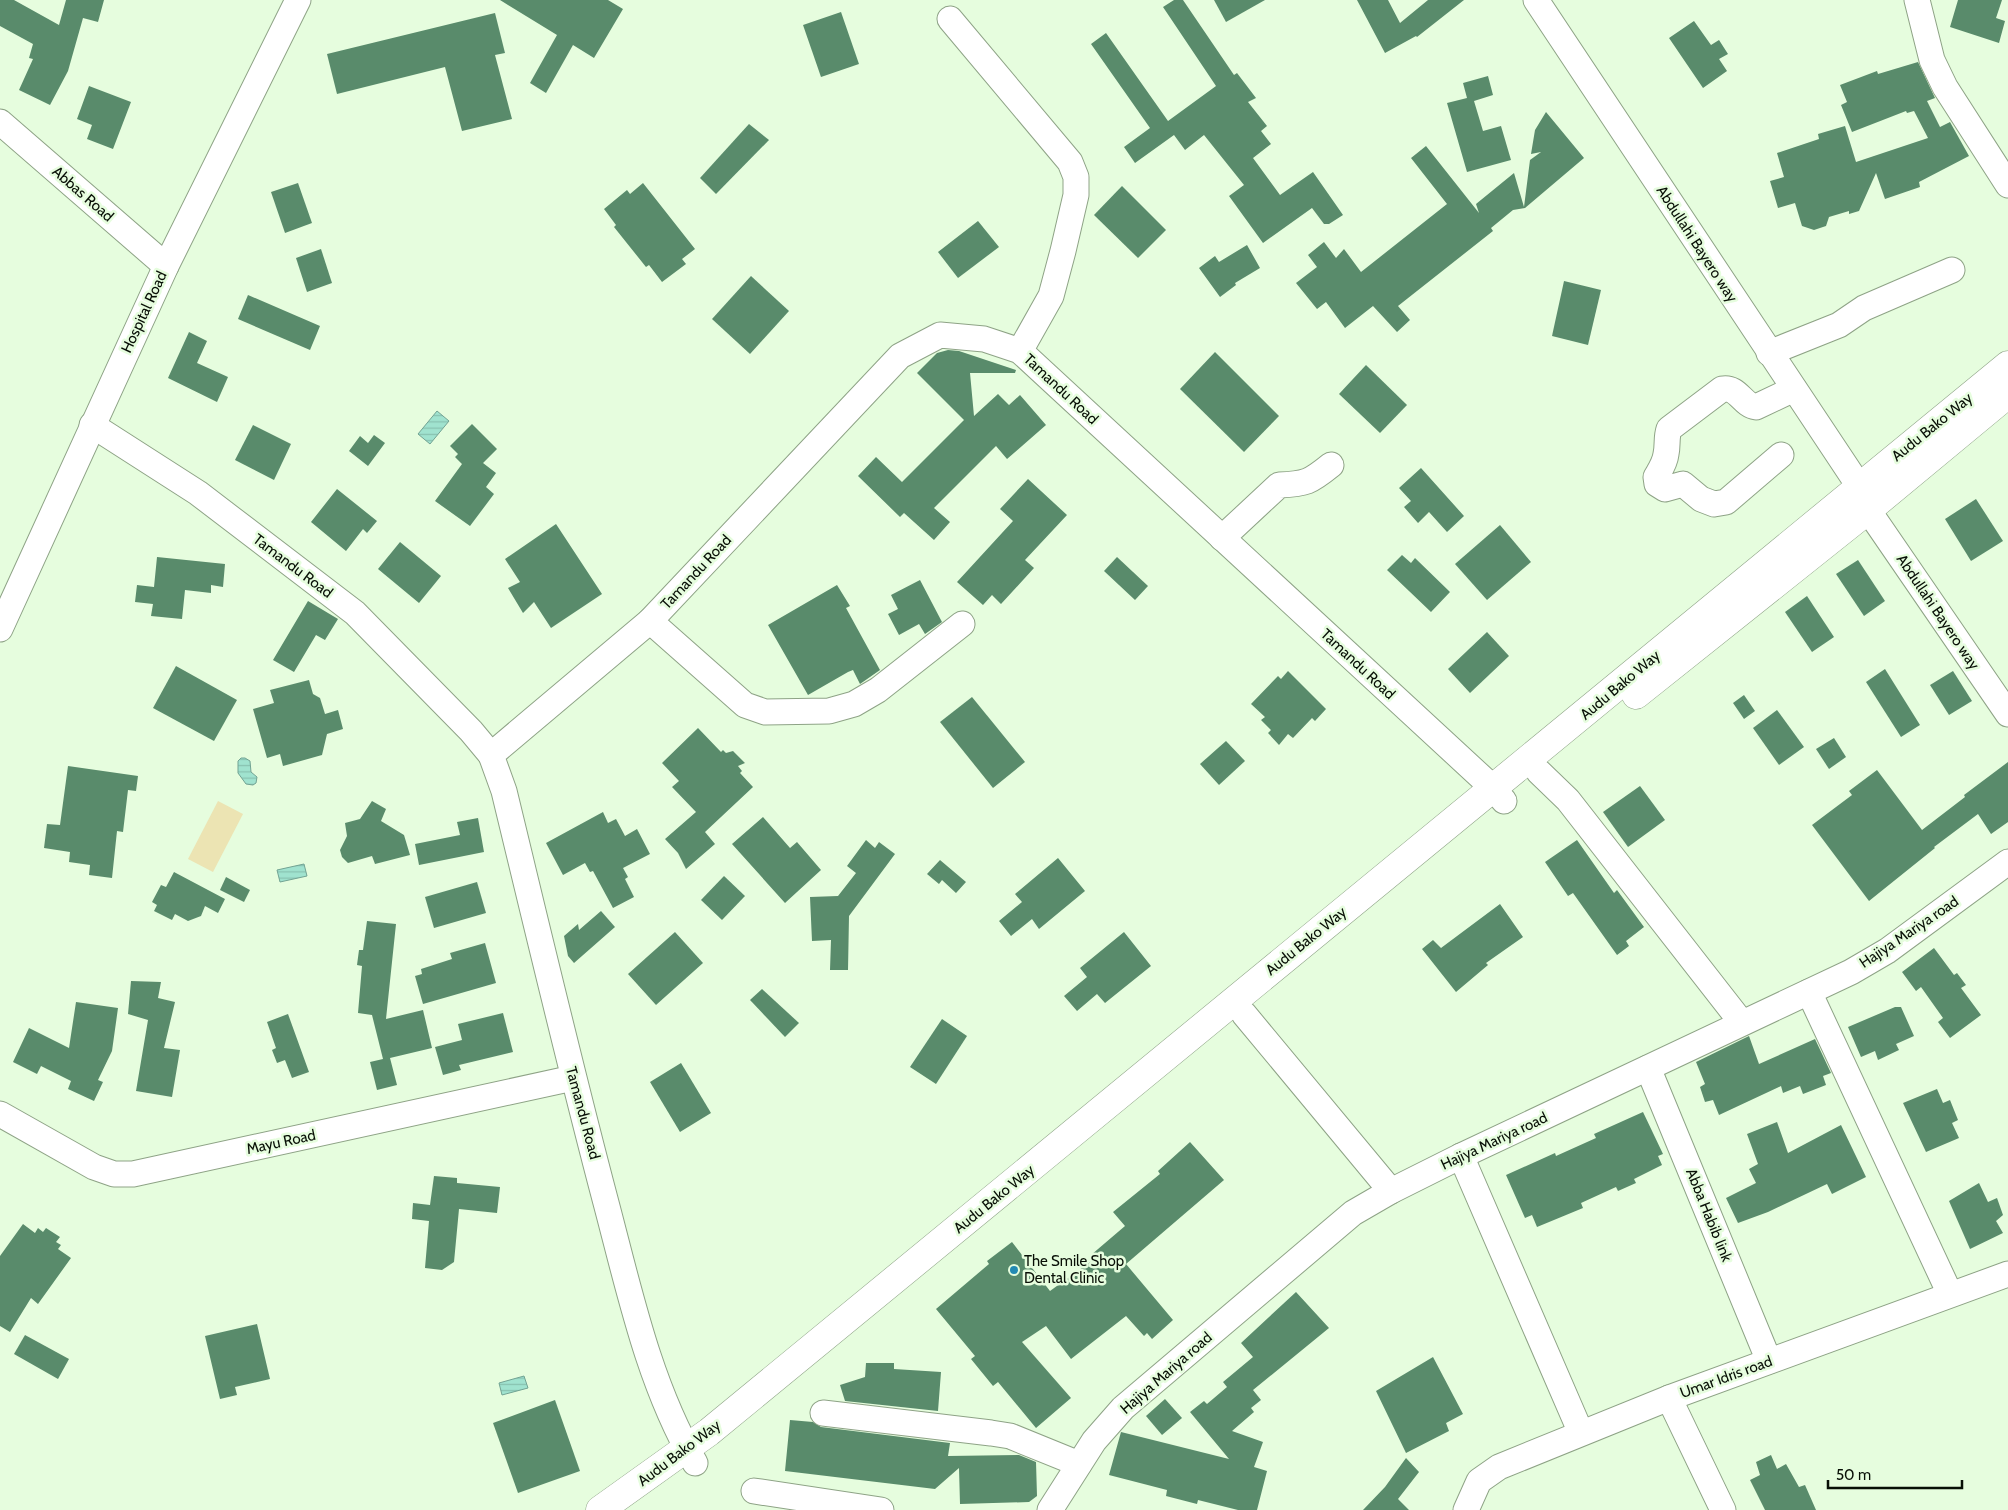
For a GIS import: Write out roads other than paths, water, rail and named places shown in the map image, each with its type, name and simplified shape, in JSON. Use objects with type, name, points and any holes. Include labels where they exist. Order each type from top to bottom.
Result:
[{"type":"main road","name":"Audu Bako Way","points":[[632,1510],[691,1456],[1244,1014],[1499,794],[1539,772],[1864,498],[2008,365]]},
{"type":"main road","name":"Audu Bako Way","points":[[600,1510],[691,1456],[709,1432],[1864,498],[2008,394]]},
{"type":"street","name":"Hospital Road","points":[[0,629],[166,266],[298,0]]},
{"type":"street","name":"Abdullahi Bayero way","points":[[1536,0],[2008,714]]},
{"type":"street","points":[[1917,0],[1932,60],[1945,87],[2008,185]]},
{"type":"street","points":[[950,19],[1070,162],[1076,177],[1076,195],[1051,296],[1020,351]]},
{"type":"street","name":"Abbas Road","points":[[0,122],[166,266]]},
{"type":"street","points":[[1769,353],[1839,325],[1864,308],[1952,270]]},
{"type":"street","name":"Tamandu Road","points":[[491,755],[650,621],[900,356],[940,335],[984,339],[1020,351],[1499,794]]},
{"type":"street","points":[[1781,455],[1726,502],[1714,504],[1701,499],[1683,484],[1665,489],[1657,484],[1656,477],[1664,463],[1667,452],[1666,438],[1669,429],[1722,389],[1728,388],[1734,391],[1751,406],[1756,407],[1794,389]]},
{"type":"street","name":"Tamandu Road","points":[[92,425],[198,493],[355,613],[471,731],[491,755],[504,791],[573,1078],[640,1333],[662,1393],[691,1456]]},
{"type":"street","points":[[1222,538],[1279,485],[1294,485],[1311,481],[1331,465]]},
{"type":"street","points":[[650,621],[745,705],[765,712],[829,711],[854,704],[878,690],[962,624]]},
{"type":"street","points":[[1539,772],[1568,800],[1742,1023]]},
{"type":"street","name":"Hajiya Mariya road","points":[[1050,1510],[1094,1441],[1123,1408],[1353,1213],[1391,1190],[1461,1156],[1851,972],[1886,951],[2008,862]]},
{"type":"street","points":[[1809,992],[1950,1294]]},
{"type":"street","points":[[1244,1014],[1391,1190]]},
{"type":"street","name":"Abba Habib link","points":[[1648,1068],[1769,1361]]},
{"type":"street","name":"Mayu Road","points":[[0,1114],[94,1168],[114,1174],[133,1174],[573,1078]]},
{"type":"street","points":[[1461,1156],[1581,1433]]},
{"type":"street","name":"Umar Idris road","points":[[1466,1510],[1479,1482],[1499,1467],[1669,1398],[2008,1274]]},
{"type":"street","points":[[1669,1398],[1723,1510]]},
{"type":"street","points":[[823,1413],[991,1432],[1010,1436],[1079,1464]]},
{"type":"street","points":[[754,1491],[882,1510]]},
{"type":"water","points":[[437,411],[449,421],[430,444],[418,434]]},
{"type":"water","points":[[241,758],[250,761],[251,772],[257,777],[256,783],[253,785],[246,784],[238,773],[238,761]]},
{"type":"water","points":[[304,864],[307,876],[280,882],[277,870]]},
{"type":"water","points":[[524,1376],[528,1388],[502,1395],[499,1383]]},
{"type":"place","name":"The Smile Shop Dental Clinic","points":[[1014,1270]]}]
